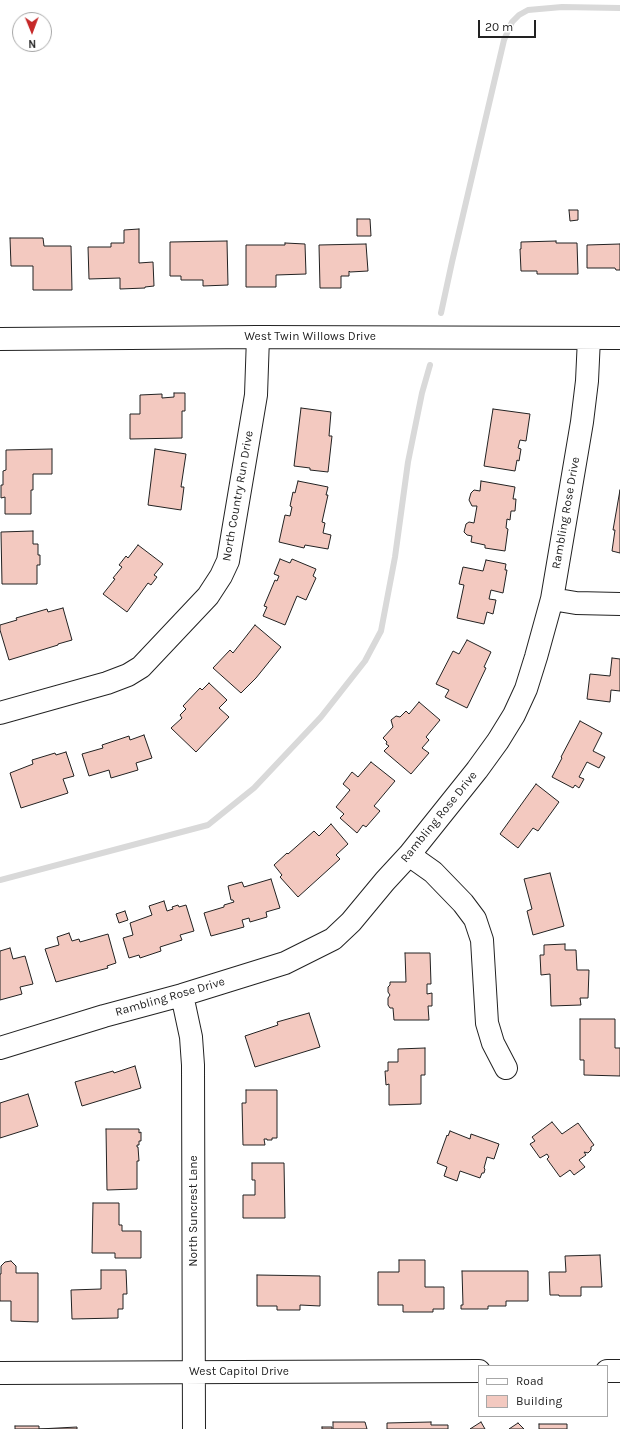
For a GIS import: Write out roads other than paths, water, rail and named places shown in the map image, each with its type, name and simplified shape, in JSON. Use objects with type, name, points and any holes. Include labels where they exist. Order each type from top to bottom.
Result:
[{"type":"street","name":"West Twin Willows Drive","points":[[0,339],[258,337],[620,338]]},
{"type":"street","name":"North Country Run Drive","points":[[0,713],[106,683],[128,675],[141,667],[208,596],[221,576],[228,561],[256,395],[258,337]]},
{"type":"street","name":"Rambling Rose Drive","points":[[0,1048],[104,1016],[182,995],[285,963],[333,939],[351,922],[385,880],[409,855],[477,770],[498,741],[514,715],[528,683],[552,599],[582,422],[587,381],[589,338]]},
{"type":"street","points":[[552,599],[576,602],[620,604]]},
{"type":"street","points":[[409,855],[433,872],[463,903],[475,919],[482,940],[487,1023],[493,1043],[506,1068]]},
{"type":"street","name":"North Suncrest Lane","points":[[182,995],[191,1037],[193,1065],[194,1429]]},
{"type":"street","name":"West Capitol Drive","points":[[0,1373],[478,1371]]},
{"type":"street","points":[[608,1371],[620,1371]]},
{"type":"waterway","points":[[441,313],[504,40],[512,22],[519,15],[528,10],[562,7],[620,8]]},
{"type":"waterway","points":[[0,880],[208,825],[254,788],[321,717],[365,661],[381,631],[395,557],[408,462],[422,393],[430,365]]}]
